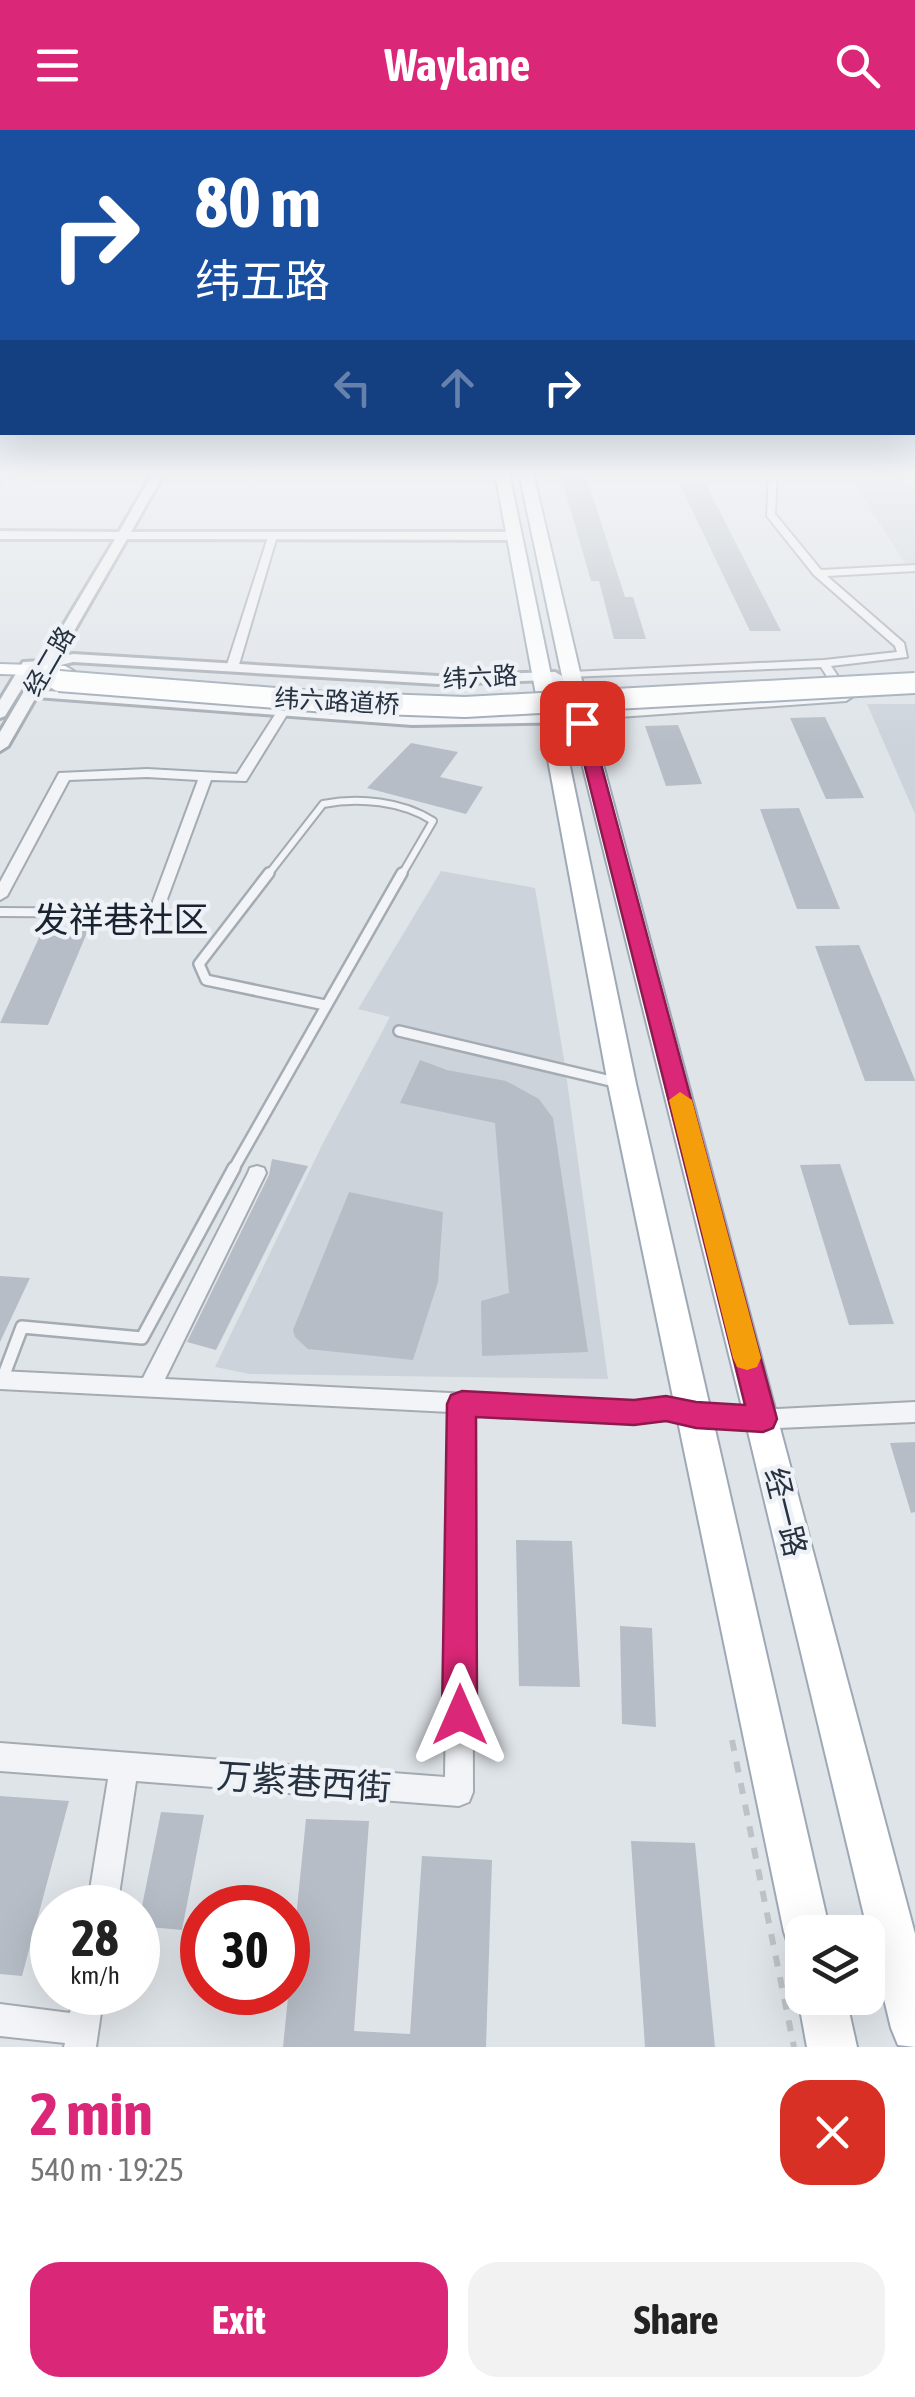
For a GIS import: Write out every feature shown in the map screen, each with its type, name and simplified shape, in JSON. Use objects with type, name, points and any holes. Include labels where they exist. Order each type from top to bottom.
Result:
[{"type":"main road","name":"经一路","points":[[518,562],[541,674],[564,718],[763,1419],[915,2028]]},
{"type":"main road","name":"经一路","points":[[546,562],[572,675],[564,718],[622,1084],[804,1915]]},
{"type":"main road","name":"纬六路道桥","points":[[42,675],[452,697],[915,671]]},
{"type":"main road","name":"纬六路","points":[[0,672],[42,675]]},
{"type":"main road","name":"纬六路道桥","points":[[42,675],[326,702],[465,707],[915,683]]},
{"type":"main road","points":[[825,2015],[832,2047]]},
{"type":"street","name":"经二路","points":[[0,746],[103,562]]},
{"type":"street","points":[[232,668],[264,562]]},
{"type":"street","points":[[572,675],[824,664],[844,658],[903,655],[900,645],[809,562]]},
{"type":"street","points":[[818,573],[915,568]]},
{"type":"street","name":"纬六路","points":[[73,658],[232,668],[438,680],[556,676],[564,718],[412,720],[43,694],[42,675],[73,658]]},
{"type":"street","points":[[564,718],[846,697],[824,664]]},
{"type":"street","name":"经二路","points":[[0,713],[42,675]]},
{"type":"street","points":[[0,896],[64,776],[240,778],[282,713]]},
{"type":"street","points":[[0,912],[143,913],[158,907],[206,776]]},
{"type":"street","points":[[149,1388],[257,1173]]},
{"type":"street","points":[[1,1380],[634,1412],[666,1408],[696,1415],[763,1419],[915,1412]]},
{"type":"street","name":"万紫巷西街","points":[[0,1756],[459,1792],[462,1404]]},
{"type":"street","points":[[106,1885],[124,1768]]},
{"type":"street","points":[[0,2020],[82,2038]]},
{"type":"lane","points":[[1,1380],[22,1327],[142,1338],[244,1144],[325,1006],[433,821],[421,811],[340,798],[323,804],[199,964],[206,980],[325,1006]]},
{"type":"lane","points":[[399,1031],[622,1084]]},
{"type":"shaded area","points":[[867,704],[915,704],[915,814]]},
{"type":"shaded area","points":[[441,871],[535,888],[564,1059],[608,1379],[250,1374],[215,1367],[322,1145],[390,1017],[358,1009]]},
{"type":"building","points":[[586,562],[614,562],[625,597],[633,597],[646,639],[614,639],[599,581],[591,581]]},
{"type":"building","points":[[717,562],[746,562],[781,631],[750,631]]},
{"type":"building","points":[[825,717],[864,798],[826,799],[790,718]]},
{"type":"building","points":[[678,725],[702,784],[666,786],[645,726]]},
{"type":"building","points":[[411,743],[458,752],[440,777],[483,787],[466,814],[367,788]]},
{"type":"building","points":[[799,808],[840,909],[797,909],[760,809]]},
{"type":"building","points":[[89,928],[48,1025],[0,1023],[43,929]]},
{"type":"building","points":[[859,945],[915,1081],[865,1081],[815,946]]},
{"type":"building","points":[[420,1060],[447,1070],[506,1081],[539,1099],[553,1118],[588,1352],[482,1356],[481,1301],[509,1293],[495,1123],[400,1103]]},
{"type":"building","points":[[272,1159],[308,1166],[216,1350],[187,1342],[269,1175]]},
{"type":"building","points":[[840,1164],[894,1324],[849,1325],[800,1165]]},
{"type":"building","points":[[349,1192],[443,1212],[438,1282],[413,1360],[308,1349],[295,1337],[293,1330]]},
{"type":"building","points":[[0,1276],[30,1278],[0,1342]]},
{"type":"building","points":[[915,1442],[915,1512],[911,1513],[890,1443]]},
{"type":"building","points":[[516,1540],[572,1541],[580,1687],[519,1686]]},
{"type":"building","points":[[620,1626],[652,1628],[656,1727],[622,1724]]},
{"type":"building","points":[[0,1796],[69,1801],[46,1885],[30,1885],[30,1946],[22,1976],[0,1974]]},
{"type":"building","points":[[161,1812],[204,1815],[191,1885],[180,1885],[180,1930],[160,1928],[160,1885],[146,1885]]},
{"type":"building","points":[[306,1819],[369,1821],[354,2031],[410,2034],[422,1856],[492,1860],[486,2047],[283,2047],[286,2015],[310,2015],[310,1885],[299,1885]]},
{"type":"building","points":[[631,1841],[695,1843],[715,2047],[645,2047]]},
{"type":"slow traffic","points":[[680,1100],[747,1358]]},
{"type":"district","name":"发祥巷社区","points":[[121,919]]},
{"type":"route","points":[[460,1715],[462,1404],[634,1412],[666,1408],[696,1415],[763,1419],[582,723]]}]
